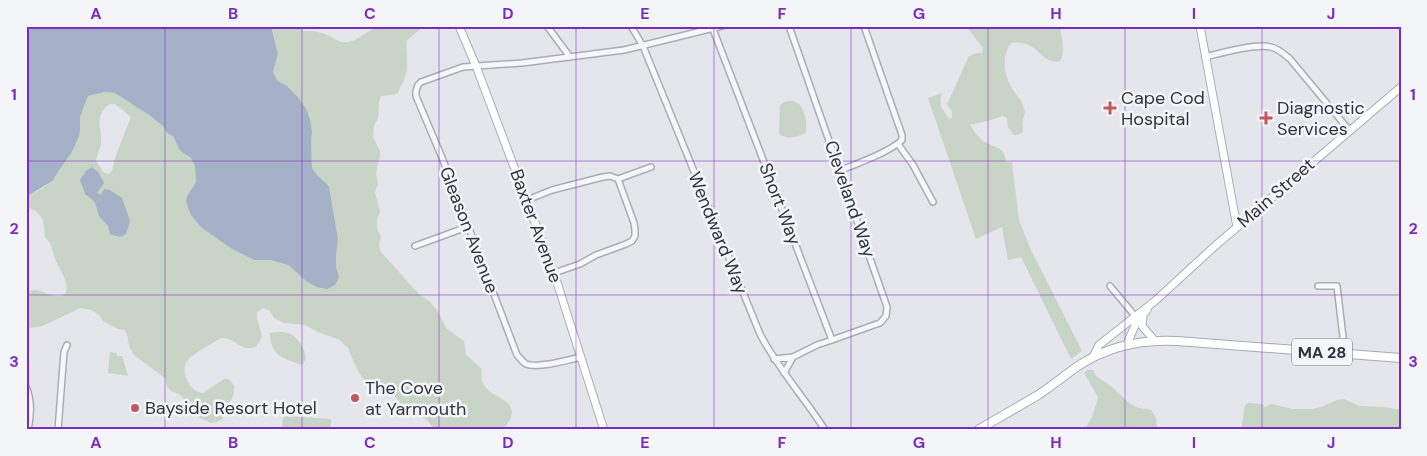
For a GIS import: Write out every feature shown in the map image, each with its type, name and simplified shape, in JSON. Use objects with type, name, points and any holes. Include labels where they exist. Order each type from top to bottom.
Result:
[{"type":"main road","name":"MA 28","points":[[1127,344],[1154,340],[1401,358]]},
{"type":"main road","name":"Main Street","points":[[978,430],[1039,395],[1092,357],[1127,344]]},
{"type":"street","name":"Baxter Avenue","points":[[459,26],[476,66],[554,273],[604,430]]},
{"type":"street","points":[[547,26],[570,57]]},
{"type":"street","name":"Wendward Way","points":[[631,26],[644,46],[760,334],[784,373],[825,430]]},
{"type":"street","points":[[476,66],[522,63],[644,46],[722,26]]},
{"type":"street","name":"Cleveland Way","points":[[789,26],[888,312],[880,323],[832,340]]},
{"type":"street","points":[[839,171],[898,144],[902,140],[902,135],[864,26]]},
{"type":"street","points":[[1200,26],[1237,228]]},
{"type":"street","name":"Short Way","points":[[713,29],[832,340]]},
{"type":"street","points":[[1205,57],[1261,46],[1279,50],[1290,59],[1350,130]]},
{"type":"street","name":"Gleason Avenue","points":[[476,66],[463,67],[421,82],[416,91],[416,96],[443,160],[517,356],[525,363],[534,365],[543,365],[581,357]]},
{"type":"street","name":"Main Street","points":[[1092,357],[1099,345],[1153,302],[1350,130],[1400,90]]},
{"type":"street","points":[[898,144],[913,164],[933,202]]},
{"type":"street","points":[[527,200],[552,190],[603,177],[610,176],[618,179],[651,167]]},
{"type":"street","points":[[554,273],[626,244],[635,236],[634,223],[618,179]]},
{"type":"street","points":[[415,246],[467,226]]},
{"type":"street","points":[[1110,286],[1135,316]]},
{"type":"street","points":[[1318,286],[1337,286],[1343,338],[1342,353]]},
{"type":"street","name":"Main Street","points":[[1127,344],[1136,323],[1153,302]]},
{"type":"street","points":[[1143,315],[1142,326],[1154,340]]},
{"type":"street","points":[[774,358],[793,357],[832,340]]},
{"type":"street","points":[[58,430],[64,352],[67,345]]},
{"type":"street","points":[[784,373],[793,357]]},
{"type":"street","points":[[26,387],[30,413],[28,430]]},
{"type":"green space","points":[[271,26],[299,26],[304,31],[314,31],[341,42],[348,42],[355,40],[377,26],[424,26],[407,40],[407,69],[405,78],[398,93],[381,96],[378,118],[374,126],[373,137],[380,151],[376,174],[378,184],[375,192],[380,211],[377,221],[377,228],[381,237],[379,245],[381,252],[419,294],[438,311],[446,328],[464,341],[466,355],[482,369],[481,379],[485,386],[510,405],[512,412],[510,420],[503,430],[435,430],[428,421],[401,405],[395,396],[380,391],[363,379],[348,348],[340,340],[305,325],[284,323],[274,318],[270,311],[263,308],[257,312],[262,337],[256,347],[246,348],[223,338],[195,353],[185,365],[185,375],[188,382],[198,392],[203,393],[224,379],[231,381],[234,386],[232,398],[222,419],[211,423],[198,417],[192,407],[179,394],[167,387],[165,378],[134,355],[124,330],[103,321],[99,315],[91,310],[80,308],[39,327],[26,328],[26,292],[37,290],[54,296],[61,296],[65,294],[67,286],[48,240],[45,237],[42,218],[32,209],[26,207],[26,197],[43,188],[59,172],[72,152],[80,130],[80,117],[88,96],[105,92],[115,93],[149,115],[163,126],[168,134],[173,136],[180,151],[191,158],[195,166],[196,182],[187,196],[202,228],[232,249],[254,260],[270,260],[288,265],[306,281],[339,277],[336,267],[338,239],[329,186],[312,168],[312,133],[297,96],[287,86],[277,80],[273,72],[278,54]],"holes":[[[110,104],[115,104],[131,117],[116,155],[112,171],[109,174],[103,172],[96,160],[101,144],[100,117],[105,108]]]},
{"type":"green space","points":[[966,26],[1060,26],[1063,48],[1060,61],[1048,60],[1034,48],[1021,43],[1011,43],[1008,48],[1005,60],[1007,77],[1025,110],[1023,132],[1014,135],[1008,127],[1007,118],[1003,116],[970,125],[977,136],[984,142],[1002,151],[1006,162],[1012,162],[1019,220],[1030,248],[1082,351],[1071,359],[1021,257],[1008,260],[1002,227],[976,239],[928,98],[942,93],[941,107],[949,119],[952,118],[952,112],[947,104],[969,56],[982,53],[983,48]]},
{"type":"green space","points":[[788,101],[799,104],[803,110],[806,118],[806,133],[792,137],[785,137],[779,134],[780,105]]},
{"type":"green space","points":[[280,332],[292,335],[301,344],[306,359],[302,365],[289,361],[275,351],[272,346],[270,333]]},
{"type":"green space","points":[[110,352],[117,353],[117,356],[122,356],[128,376],[108,373]]},
{"type":"green space","points":[[1087,370],[1093,370],[1096,376],[1111,386],[1129,403],[1139,408],[1151,410],[1156,418],[1157,430],[1084,430],[1091,418],[1098,397],[1084,373]]},
{"type":"green space","points":[[1344,399],[1359,406],[1401,410],[1401,430],[1241,430],[1245,405],[1248,403],[1262,404],[1265,407],[1271,404],[1293,409],[1312,409]]},
{"type":"green space","points":[[283,417],[331,419],[331,430],[282,430]]},
{"type":"water","points":[[26,26],[271,26],[278,54],[273,72],[277,80],[287,86],[305,107],[310,119],[312,133],[312,168],[329,186],[338,239],[336,267],[339,277],[335,285],[327,289],[317,287],[306,281],[288,265],[270,260],[254,260],[232,249],[202,228],[191,215],[186,202],[187,196],[196,182],[195,166],[191,158],[180,151],[173,136],[168,134],[163,126],[115,93],[105,92],[88,96],[80,117],[79,136],[72,152],[52,181],[26,197]]},
{"type":"water","points":[[92,167],[99,173],[104,183],[97,193],[101,195],[104,189],[110,190],[122,198],[130,221],[126,234],[120,237],[110,234],[108,226],[99,216],[95,202],[85,194],[80,180],[86,171]]},
{"type":"place","name":"Cape Cod Hospital","points":[[1110,108]]},
{"type":"place","name":"Diagnostic Services","points":[[1266,118]]},
{"type":"place","name":"The Cove at Yarmouth","points":[[355,398]]},
{"type":"place","name":"Bayside Resort Hotel","points":[[135,408]]}]
